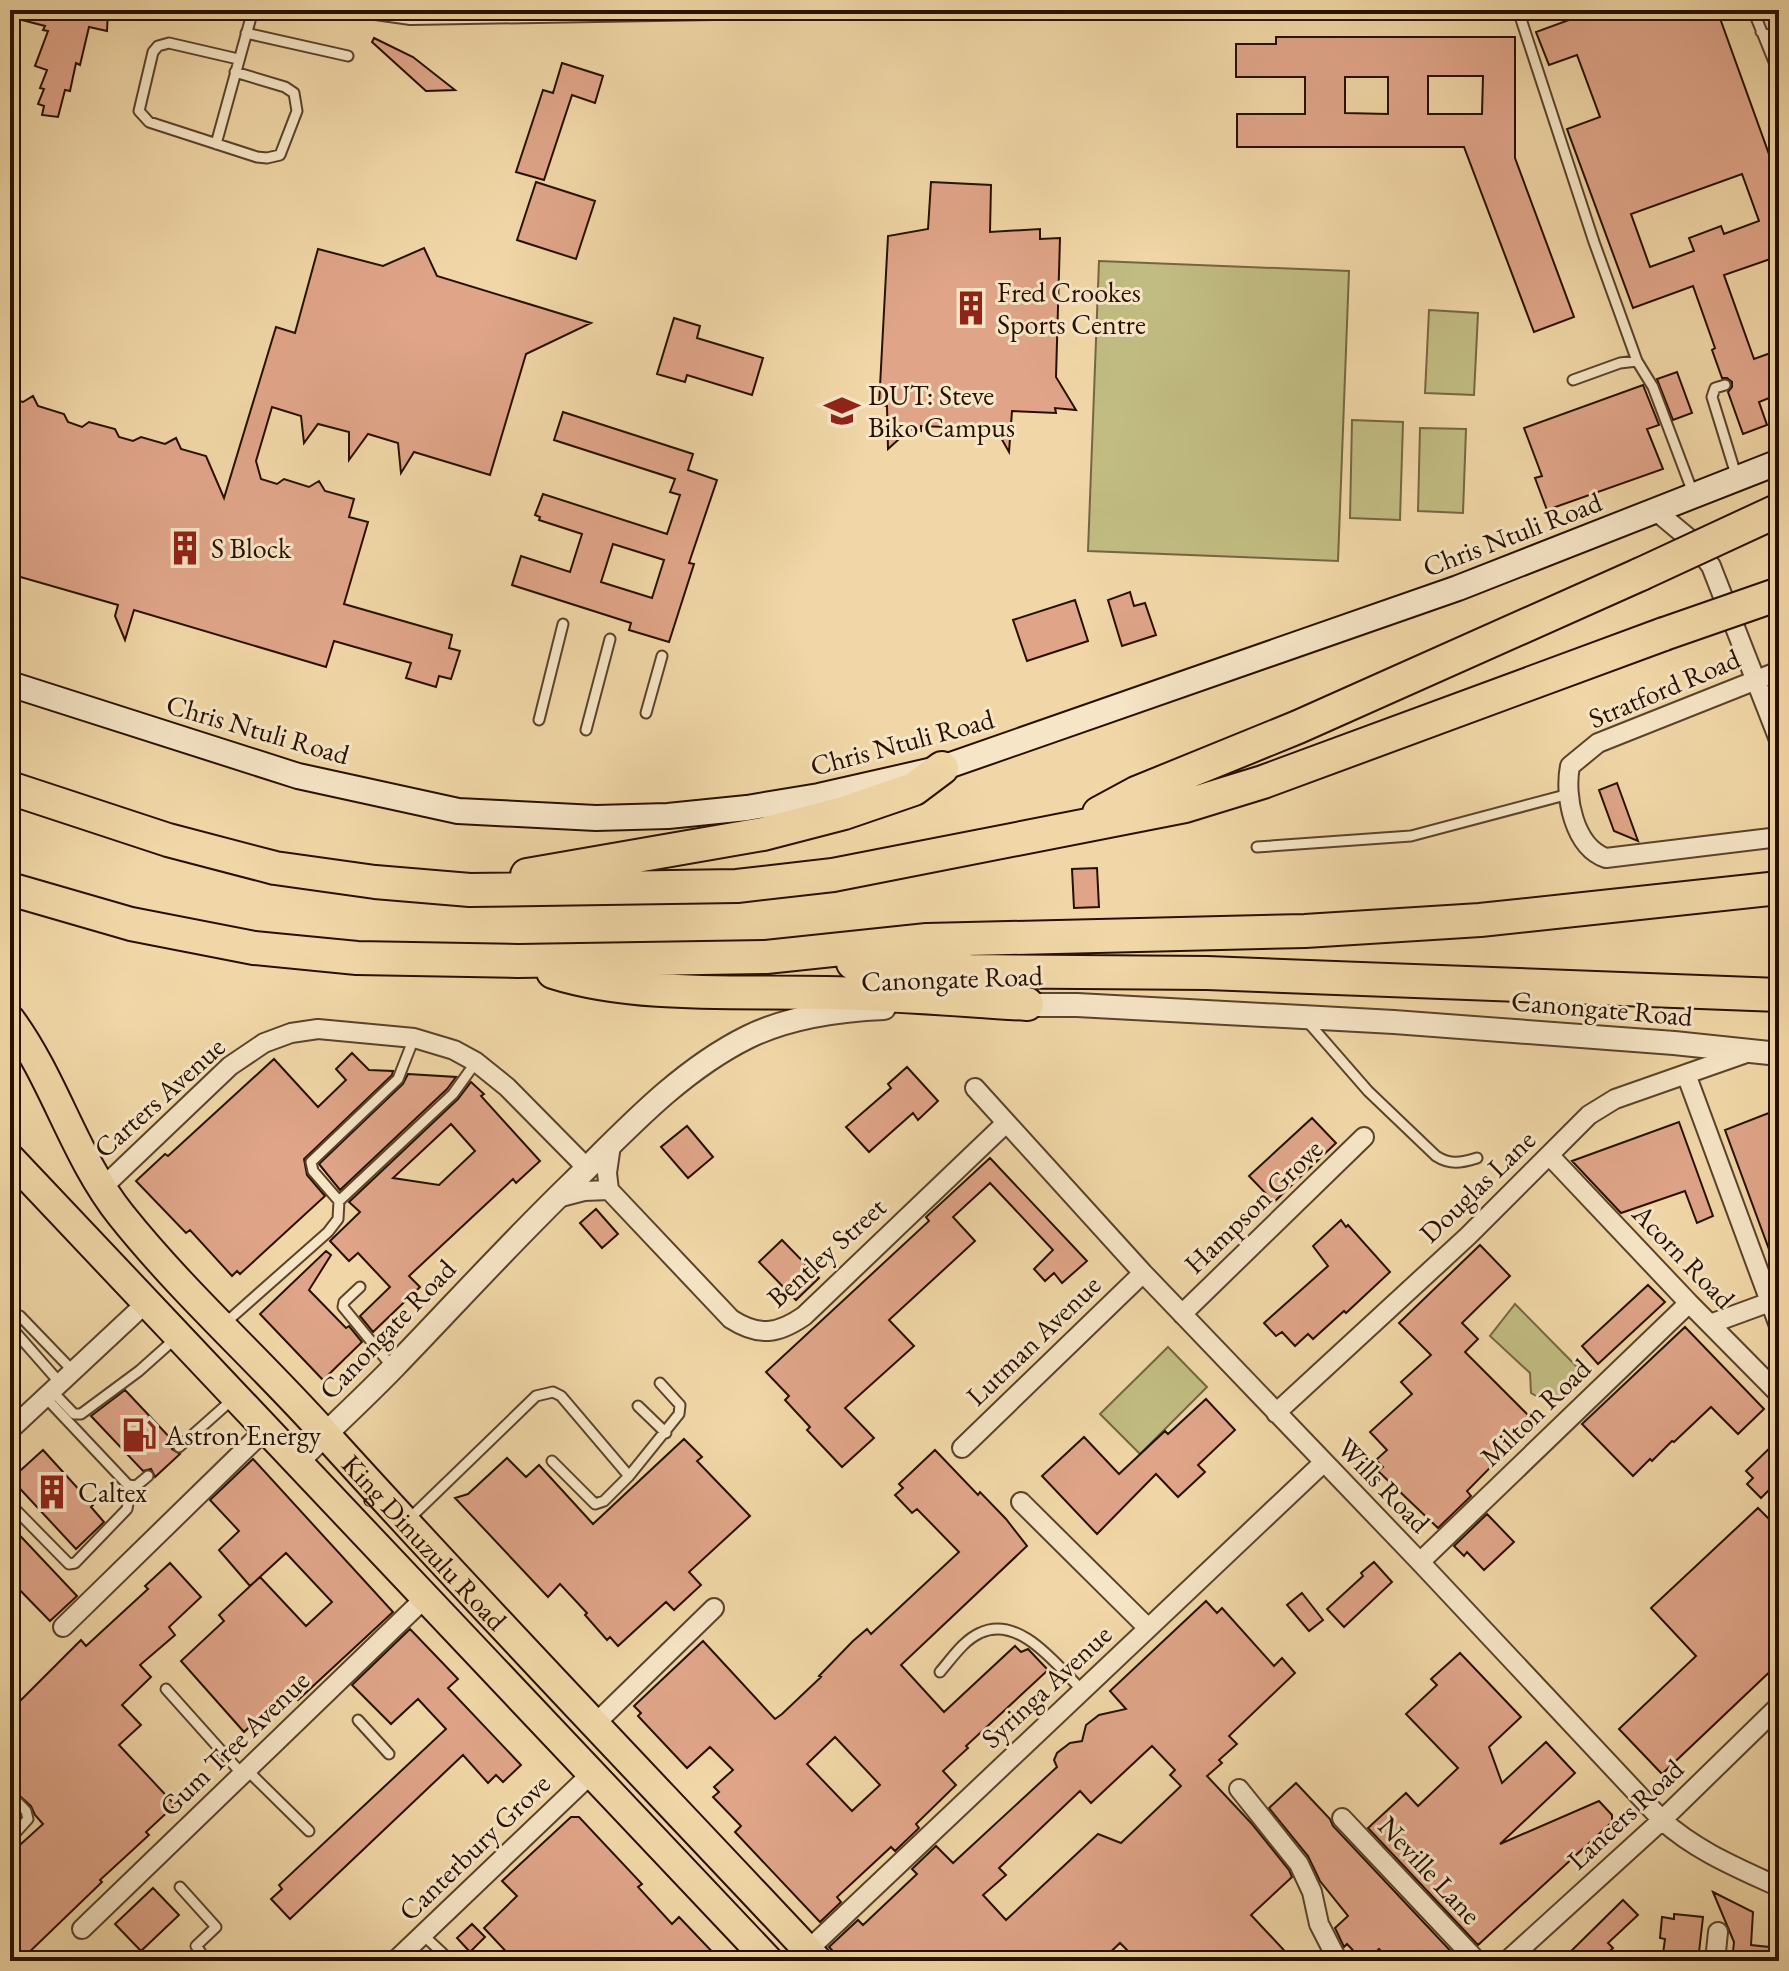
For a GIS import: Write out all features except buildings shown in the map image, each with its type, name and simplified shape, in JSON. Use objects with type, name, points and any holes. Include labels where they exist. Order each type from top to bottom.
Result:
[{"type":"highway","points":[[1079,825],[1136,793],[1298,727],[1779,510]]},
{"type":"highway","points":[[10,788],[168,840],[275,868],[375,882],[470,890],[737,886],[833,875],[1185,806],[1263,782],[1779,594]]},
{"type":"highway","points":[[470,890],[534,873],[763,834],[844,813],[914,789],[942,768]]},
{"type":"highway","points":[[766,957],[927,940],[1305,931],[1480,920],[1777,888]]},
{"type":"highway","points":[[10,889],[131,924],[254,948],[357,958],[518,961],[766,957],[970,971],[1207,973],[1779,995]]},
{"type":"highway","points":[[518,961],[575,979],[618,987],[843,993],[1027,1004]]},
{"type":"main road","name":"Chris Ntuli Road","points":[[10,684],[298,776],[458,811],[596,818],[668,816],[747,808],[942,768],[1458,588],[1779,462]]},
{"type":"main road","name":"King Dinuzulu Road","points":[[10,1019],[39,1064],[88,1165],[120,1214],[221,1327],[813,1955]]},
{"type":"main road","name":"King Dinuzulu Road","points":[[10,1158],[769,1961]]},
{"type":"street","points":[[376,10],[412,13],[715,10]]},
{"type":"street","points":[[1656,511],[1692,541],[1711,566],[1779,740]]},
{"type":"street","name":"Stratford Road","points":[[1569,794],[1567,782],[1570,766],[1598,743],[1779,671]]},
{"type":"street","points":[[1569,794],[1572,811],[1586,844],[1595,854],[1606,858],[1779,837]]},
{"type":"street","name":"Canongate Road","points":[[298,1461],[587,1168],[692,1072],[749,1036],[793,1020],[858,1009],[1027,1004],[1394,1022],[1779,1054]]},
{"type":"street","name":"Carters Avenue","points":[[102,1188],[230,1066],[264,1043],[291,1033],[318,1029],[414,1038],[454,1050],[476,1062],[507,1087],[587,1168]]},
{"type":"street","name":"Douglas Lane","points":[[1276,1413],[1468,1236],[1589,1115],[1615,1099],[1749,1052]]},
{"type":"street","points":[[1686,1074],[1779,1326]]},
{"type":"street","name":"Wills Road","points":[[975,1088],[1143,1273],[1662,1820],[1681,1838],[1779,1887]]},
{"type":"street","name":"Bentley Street","points":[[609,1190],[731,1319],[754,1331],[779,1331],[804,1316],[1006,1123]]},
{"type":"street","name":"Hampson Grove","points":[[1182,1314],[1364,1137]]},
{"type":"street","points":[[557,1198],[591,1189],[609,1190],[607,1173],[611,1145]]},
{"type":"street","name":"Acorn Road","points":[[1549,1155],[1779,1394]]},
{"type":"street","name":"Lutman Avenue","points":[[962,1448],[1143,1273]]},
{"type":"street","points":[[1710,1324],[1770,1302]]},
{"type":"street","points":[[10,1430],[146,1303]]},
{"type":"street","name":"Milton Road","points":[[1420,1562],[1689,1303]]},
{"type":"street","points":[[63,1627],[267,1428]]},
{"type":"street","name":"Syringa Avenue","points":[[813,1955],[1082,1690],[1323,1463]]},
{"type":"street","points":[[1021,1502],[1148,1628]]},
{"type":"street","name":"Gum Tree Avenue","points":[[82,1929],[426,1597]]},
{"type":"street","points":[[596,1723],[714,1608]]},
{"type":"street","name":"Lancers Road","points":[[1507,1961],[1662,1820],[1779,1706]]},
{"type":"street","name":"Canterbury Grove","points":[[395,1961],[592,1773]]},
{"type":"street","points":[[1239,1789],[1299,1864],[1312,1892],[1319,1924],[1338,1961]]},
{"type":"street","name":"Neville Lane","points":[[1342,1818],[1477,1961]]},
{"type":"street","points":[[1715,1961],[1718,1932]]},
{"type":"lane","points":[[216,144],[253,10]]},
{"type":"lane","points":[[1518,10],[1594,242],[1637,361],[1653,387],[1694,496]]},
{"type":"lane","points":[[1753,10],[1778,71]]},
{"type":"lane","points":[[1761,32],[1779,40]]},
{"type":"lane","points":[[246,33],[348,56]]},
{"type":"lane","points":[[235,72],[291,90],[297,99],[297,111],[284,151],[274,157],[257,157],[149,122],[141,115],[139,108],[153,52],[158,46],[169,43],[238,59]]},
{"type":"lane","points":[[1573,380],[1620,363],[1637,361]]},
{"type":"lane","points":[[1725,385],[1715,388],[1712,397],[1737,478]]},
{"type":"lane","points":[[539,720],[563,624]]},
{"type":"lane","points":[[586,730],[610,639]]},
{"type":"lane","points":[[646,713],[662,656]]},
{"type":"lane","points":[[1257,847],[1411,836],[1569,794]]},
{"type":"lane","points":[[1304,1019],[1368,1091],[1436,1156],[1455,1163],[1477,1158]]},
{"type":"lane","points":[[339,1201],[313,1171],[311,1162],[398,1079],[414,1038]]},
{"type":"lane","points":[[221,1327],[328,1232],[338,1219],[339,1201],[453,1094],[476,1062]]},
{"type":"lane","points":[[360,1287],[344,1302],[343,1307],[393,1368]]},
{"type":"lane","points":[[20,1316],[74,1414],[81,1414],[139,1371],[178,1336]]},
{"type":"lane","points":[[10,1326],[131,1486],[127,1509],[75,1563],[69,1564],[10,1504]]},
{"type":"lane","points":[[552,1461],[595,1504],[604,1501],[629,1476],[679,1414],[680,1405],[660,1383]]},
{"type":"lane","points":[[405,1522],[536,1396],[545,1393],[553,1392],[561,1396],[629,1476]]},
{"type":"lane","points":[[179,1447],[237,1396]]},
{"type":"lane","points":[[638,1406],[666,1433]]},
{"type":"lane","points":[[131,1486],[148,1476]]},
{"type":"lane","points":[[940,1672],[961,1648],[980,1633],[995,1629],[1010,1630],[1032,1642],[1082,1690]]},
{"type":"lane","points":[[166,1689],[245,1772],[309,1831]]},
{"type":"lane","points":[[358,1720],[389,1754]]},
{"type":"lane","points":[[10,1794],[26,1811],[28,1819],[10,1839]]},
{"type":"lane","points":[[180,1887],[216,1927],[196,1946],[207,1961]]},
{"type":"lane","points":[[422,1934],[451,1961]]},
{"type":"shaded area","points":[[1099,261],[1349,271],[1338,561],[1088,551]]},
{"type":"shaded area","points":[[1429,310],[1478,313],[1474,395],[1425,393]]},
{"type":"shaded area","points":[[1352,420],[1403,422],[1400,520],[1350,518]]},
{"type":"shaded area","points":[[1420,428],[1466,429],[1463,513],[1418,511]]},
{"type":"shaded area","points":[[1515,1304],[1586,1376],[1552,1405],[1531,1393],[1530,1373],[1490,1336]]},
{"type":"shaded area","points":[[1168,1347],[1207,1387],[1140,1454],[1100,1414]]},
{"type":"place","name":"Fred Crookes Sports Centre","points":[[971,308]]},
{"type":"place","name":"DUT: Steve Biko Campus","points":[[842,411]]},
{"type":"place","name":"S Block","points":[[185,548]]},
{"type":"place","name":"Astron Energy","points":[[139,1435]]},
{"type":"place","name":"Caltex","points":[[52,1492]]}]
